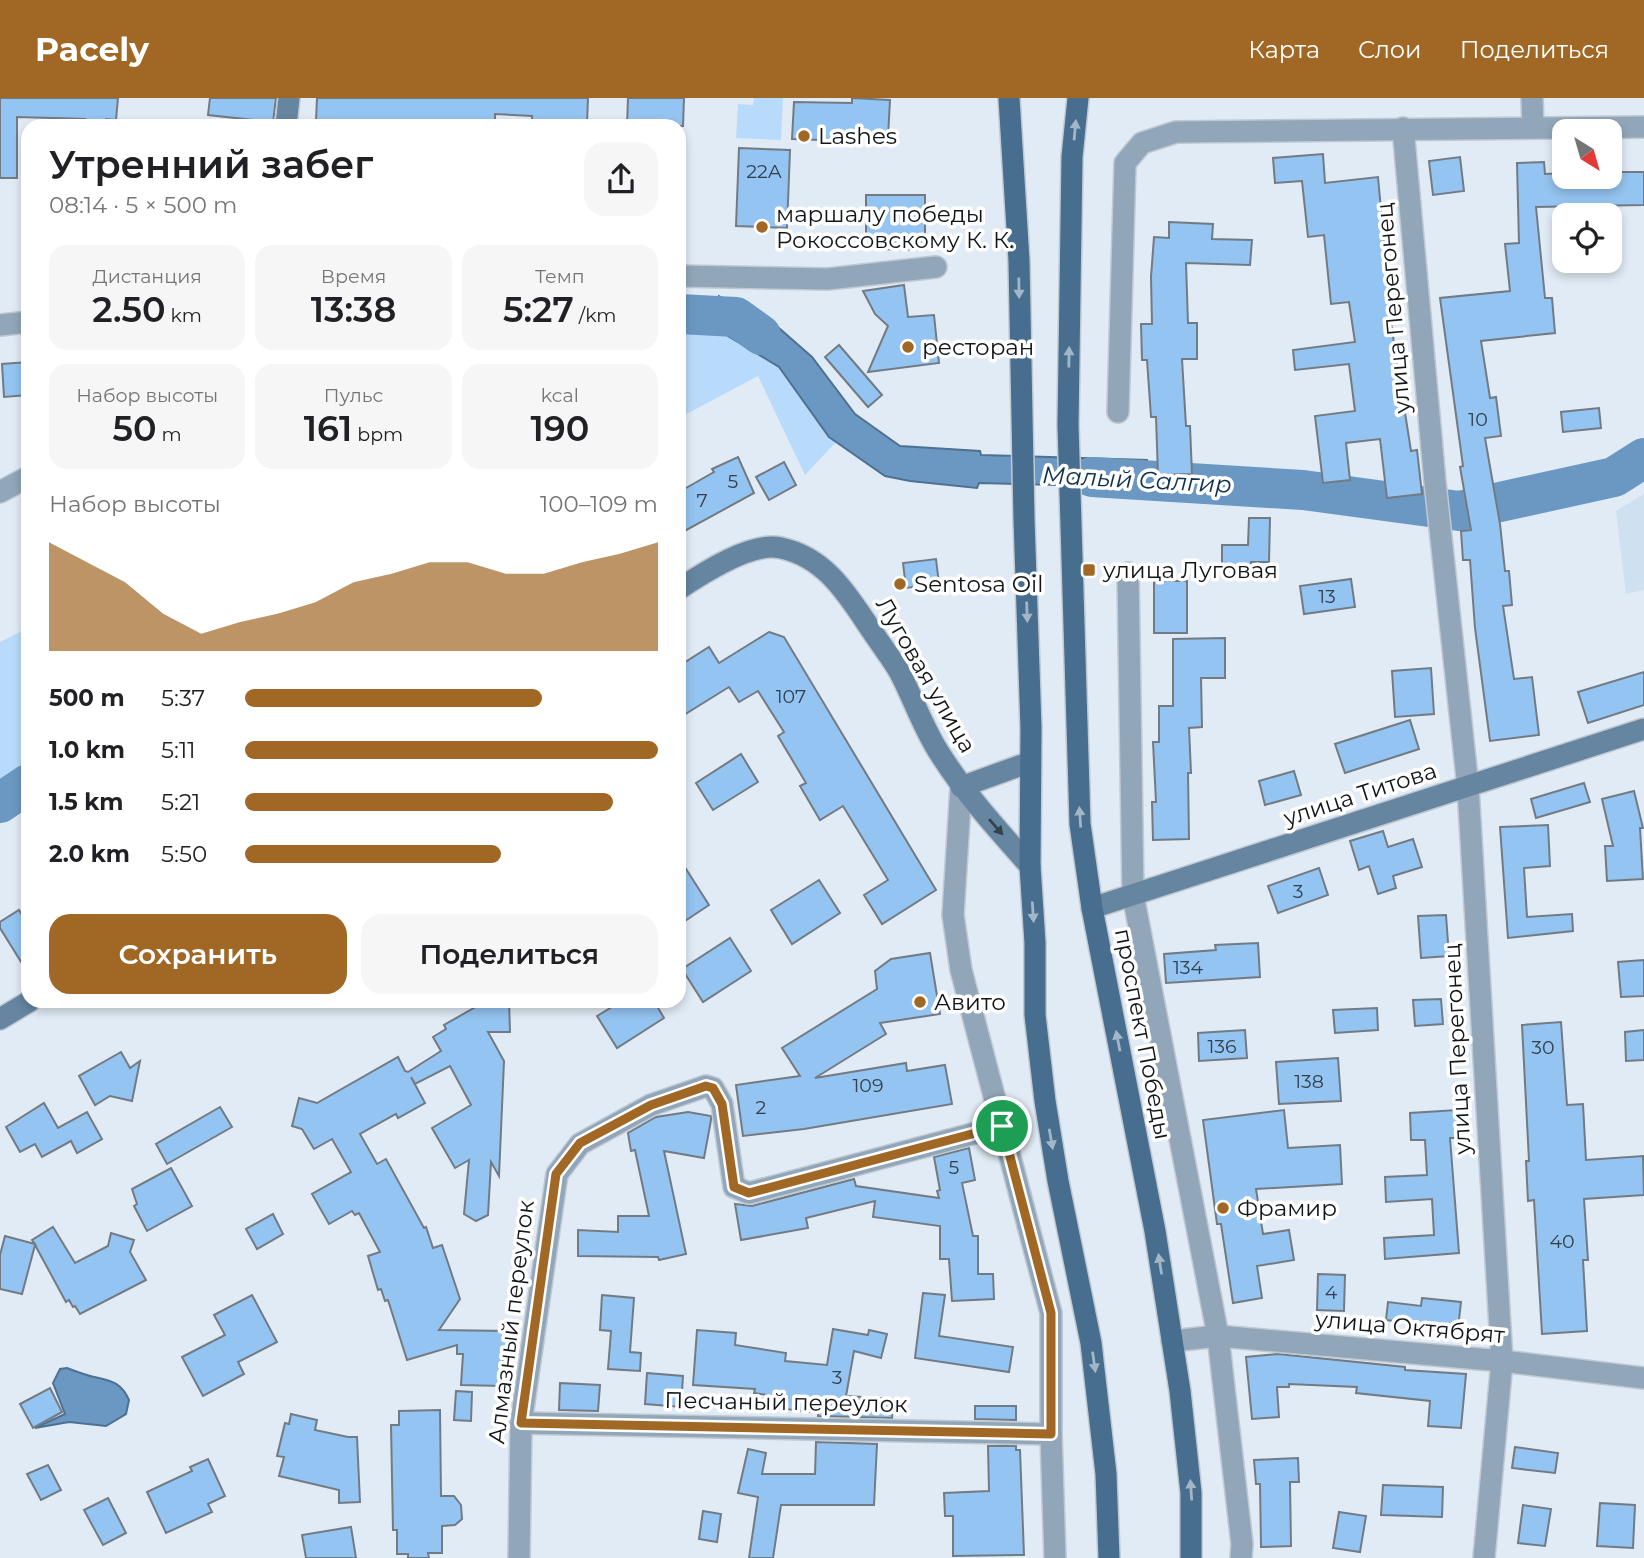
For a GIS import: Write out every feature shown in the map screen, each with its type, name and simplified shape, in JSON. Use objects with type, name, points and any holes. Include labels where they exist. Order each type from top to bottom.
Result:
[{"type":"main road","points":[[287,119],[289,98]]},
{"type":"main road","points":[[1009,98],[1019,261],[1031,728],[1030,866],[1035,943],[1035,1016],[1058,1181],[1091,1343],[1105,1460],[1109,1558]]},
{"type":"main road","name":"проспект Победы","points":[[1078,98],[1072,157],[1068,425],[1080,824],[1092,908],[1155,1231],[1172,1340],[1191,1493],[1191,1558]]},
{"type":"main road","name":"Луговая улица","points":[[686,585],[706,572],[760,549],[779,547],[797,553],[821,567],[848,593],[899,671],[924,728],[961,787],[1030,866]]},
{"type":"main road","name":"улица Титова","points":[[1092,908],[1644,729]]},
{"type":"main road","points":[[961,787],[1030,762]]},
{"type":"main road","points":[[0,1019],[21,1006]]},
{"type":"street","points":[[1532,98],[1533,128]]},
{"type":"street","points":[[1118,412],[1125,163],[1142,143],[1176,132],[1644,127]]},
{"type":"street","name":"улица Перегонец","points":[[1403,128],[1435,482],[1468,787],[1502,1362],[1484,1558]]},
{"type":"street","points":[[686,276],[828,279],[936,267]]},
{"type":"street","points":[[0,325],[21,323]]},
{"type":"street","points":[[0,492],[21,481]]},
{"type":"street","points":[[1128,573],[1133,895],[1218,1336],[1242,1544],[1241,1558]]},
{"type":"street","points":[[961,787],[953,915],[961,970],[1051,1313],[1055,1558]]},
{"type":"street","name":"Алмазный переулок","points":[[519,1558],[521,1423],[556,1174],[580,1143],[651,1105],[706,1086],[713,1088],[722,1104],[734,1187],[749,1193],[1002,1126]]},
{"type":"street","name":"улица Октябрят","points":[[1172,1340],[1218,1336],[1644,1378]]},
{"type":"street","name":"Песчаный переулок","points":[[521,1423],[1051,1434]]},
{"type":"shaded area","points":[[754,98],[783,98],[781,140],[736,138],[738,104],[753,105]]},
{"type":"shaded area","points":[[710,325],[779,367],[836,442],[805,475],[758,376],[686,414],[686,330]]},
{"type":"shaded area","points":[[1644,494],[1644,590],[1626,594],[1616,511]]},
{"type":"shaded area","points":[[21,632],[21,810],[0,824],[0,642]]},
{"type":"water","points":[[719,296],[732,304],[757,311],[779,328],[812,357],[855,414],[900,446],[980,451],[981,455],[1147,460],[1147,487],[979,483],[977,488],[885,476],[829,437],[779,367],[710,325]]},
{"type":"water","points":[[67,1368],[119,1386],[129,1400],[126,1414],[106,1426],[69,1422],[35,1428],[65,1414],[53,1383],[60,1369]]},
{"type":"building","points":[[0,98],[118,98],[116,119],[17,117],[17,178],[0,178]]},
{"type":"building","points":[[210,98],[276,98],[273,119],[208,115]]},
{"type":"building","points":[[317,98],[588,98],[587,119],[532,119],[532,116],[495,114],[495,119],[316,119]]},
{"type":"building","points":[[628,98],[684,98],[683,119],[627,119]]},
{"type":"building","points":[[852,98],[890,100],[888,137],[851,133],[851,141],[792,139],[794,102],[852,103]]},
{"type":"building","points":[[739,148],[790,150],[787,228],[736,226]]},
{"type":"building","points":[[1323,154],[1325,183],[1378,177],[1387,298],[1411,451],[1417,450],[1422,494],[1387,498],[1380,439],[1346,443],[1350,480],[1323,483],[1315,416],[1355,411],[1349,364],[1295,370],[1293,350],[1355,342],[1349,302],[1331,304],[1324,235],[1308,237],[1302,181],[1275,183],[1273,158]]},
{"type":"building","points":[[1460,157],[1464,191],[1433,195],[1429,161]]},
{"type":"building","points":[[1544,162],[1545,174],[1552,174],[1552,189],[1622,189],[1622,172],[1644,172],[1644,205],[1552,203],[1552,207],[1536,207],[1545,298],[1552,298],[1555,333],[1481,341],[1490,398],[1496,397],[1501,436],[1485,438],[1505,571],[1509,571],[1512,605],[1503,606],[1514,679],[1532,677],[1539,735],[1490,741],[1475,628],[1470,560],[1463,560],[1461,531],[1471,530],[1460,467],[1463,466],[1440,298],[1510,291],[1505,244],[1519,243],[1517,163]]},
{"type":"building","points":[[866,195],[925,195],[925,250],[877,249],[877,236],[866,236]]},
{"type":"building","points":[[1169,222],[1213,224],[1212,239],[1252,240],[1250,265],[1186,263],[1188,323],[1197,323],[1197,359],[1182,359],[1186,426],[1190,426],[1192,474],[1158,475],[1156,417],[1151,417],[1147,360],[1142,360],[1141,324],[1152,324],[1154,237],[1169,238]]},
{"type":"building","points":[[904,285],[908,317],[934,315],[939,363],[868,372],[888,326],[875,314],[863,291]]},
{"type":"building","points":[[839,345],[882,395],[868,407],[825,357]]},
{"type":"building","points":[[21,363],[21,396],[4,397],[2,364]]},
{"type":"building","points":[[1599,408],[1601,428],[1563,432],[1561,412]]},
{"type":"building","points":[[738,457],[754,493],[686,530],[686,488],[714,472],[712,469]]},
{"type":"building","points":[[784,462],[796,485],[769,500],[756,477]]},
{"type":"building","points":[[1249,518],[1270,518],[1269,562],[1251,562],[1251,568],[1222,568],[1222,545],[1248,545]]},
{"type":"building","points":[[936,559],[939,584],[906,588],[903,563]]},
{"type":"building","points":[[1351,579],[1355,607],[1304,614],[1300,586]]},
{"type":"building","points":[[1154,581],[1187,581],[1187,633],[1154,633]]},
{"type":"building","points":[[769,632],[784,637],[936,890],[882,924],[864,895],[888,880],[843,806],[820,820],[800,786],[806,783],[778,736],[784,732],[758,691],[739,702],[729,687],[686,714],[686,662],[709,647],[719,663]]},
{"type":"building","points":[[1225,638],[1225,678],[1201,678],[1202,727],[1189,728],[1189,839],[1153,840],[1152,802],[1156,802],[1153,742],[1159,742],[1159,706],[1173,706],[1173,639]]},
{"type":"building","points":[[1431,668],[1434,714],[1395,717],[1392,671]]},
{"type":"building","points":[[1644,672],[1644,705],[1588,723],[1578,692]]},
{"type":"building","points":[[1410,720],[1419,749],[1345,773],[1335,744]]},
{"type":"building","points":[[741,754],[758,782],[713,810],[696,783]]},
{"type":"building","points":[[1294,771],[1301,795],[1265,805],[1259,781]]},
{"type":"building","points":[[1584,783],[1590,802],[1536,818],[1531,799]]},
{"type":"building","points":[[1634,791],[1643,828],[1640,828],[1643,879],[1607,881],[1605,846],[1613,846],[1602,799]]},
{"type":"building","points":[[1548,825],[1550,866],[1524,868],[1527,917],[1572,914],[1573,931],[1508,938],[1500,827]]},
{"type":"building","points":[[1383,831],[1388,847],[1413,839],[1422,867],[1393,876],[1396,888],[1378,894],[1369,866],[1359,870],[1350,841]]},
{"type":"building","points":[[1319,868],[1328,895],[1278,913],[1268,886]]},
{"type":"building","points":[[686,869],[709,905],[686,920]]},
{"type":"building","points":[[819,880],[840,913],[792,944],[771,910]]},
{"type":"building","points":[[19,910],[21,913],[21,962],[0,928],[0,922]]},
{"type":"building","points":[[1446,915],[1449,956],[1421,958],[1418,916]]},
{"type":"building","points":[[730,938],[751,971],[703,1002],[686,975],[686,966]]},
{"type":"building","points":[[1258,943],[1260,977],[1166,983],[1164,954],[1216,950],[1215,945]]},
{"type":"building","points":[[930,953],[940,1014],[880,1023],[886,1034],[815,1078],[906,1063],[907,1071],[945,1065],[952,1104],[804,1129],[743,1136],[736,1085],[800,1076],[782,1048],[877,989],[875,971],[891,959]]},
{"type":"building","points":[[1644,960],[1644,996],[1621,997],[1618,962]]},
{"type":"building","points":[[1441,999],[1443,1024],[1415,1026],[1413,1000]]},
{"type":"building","points":[[474,1008],[509,1008],[510,1032],[488,1032],[504,1061],[499,1176],[491,1162],[488,1215],[476,1221],[464,1214],[469,1160],[455,1168],[432,1128],[471,1105],[450,1066],[415,1084],[411,1077],[425,1103],[398,1118],[396,1114],[360,1134],[377,1164],[386,1159],[424,1228],[426,1227],[433,1248],[442,1245],[460,1299],[439,1330],[508,1331],[507,1356],[503,1356],[502,1386],[461,1385],[463,1354],[457,1354],[457,1345],[407,1360],[388,1300],[385,1301],[381,1289],[378,1290],[368,1256],[380,1252],[359,1213],[355,1215],[352,1211],[329,1224],[312,1194],[351,1172],[332,1139],[314,1149],[302,1129],[292,1126],[299,1098],[317,1103],[398,1057],[408,1072],[441,1051],[433,1037],[446,1029],[444,1025]]},
{"type":"building","points":[[610,1008],[658,1008],[664,1018],[617,1048],[597,1016]]},
{"type":"building","points":[[1377,1008],[1378,1030],[1335,1033],[1333,1010]]},
{"type":"building","points":[[1561,1022],[1567,1105],[1583,1104],[1586,1160],[1643,1156],[1644,1195],[1584,1199],[1588,1260],[1583,1260],[1587,1331],[1542,1334],[1534,1200],[1528,1201],[1526,1161],[1529,1161],[1522,1025]]},
{"type":"building","points":[[1245,1030],[1247,1058],[1199,1061],[1198,1033]]},
{"type":"building","points":[[1644,1030],[1644,1060],[1626,1061],[1625,1032]]},
{"type":"building","points":[[121,1052],[130,1068],[140,1061],[132,1101],[110,1096],[95,1105],[79,1076]]},
{"type":"building","points":[[1338,1058],[1341,1101],[1279,1104],[1276,1062]]},
{"type":"building","points":[[44,1103],[58,1128],[87,1112],[102,1139],[77,1153],[71,1141],[42,1157],[35,1144],[20,1152],[6,1127]]},
{"type":"building","points":[[220,1107],[232,1127],[167,1164],[156,1144]]},
{"type":"building","points":[[1284,1110],[1288,1148],[1340,1145],[1342,1184],[1256,1189],[1263,1234],[1289,1230],[1294,1260],[1257,1266],[1262,1298],[1233,1303],[1221,1224],[1217,1224],[1203,1120]]},
{"type":"building","points":[[1457,1110],[1459,1138],[1450,1138],[1459,1253],[1385,1259],[1384,1238],[1434,1235],[1432,1199],[1386,1202],[1385,1177],[1427,1175],[1425,1140],[1411,1140],[1410,1113]]},
{"type":"building","points":[[688,1112],[711,1116],[704,1158],[664,1151],[686,1254],[659,1260],[658,1257],[578,1256],[578,1230],[618,1232],[618,1216],[649,1216],[635,1150],[631,1151],[628,1133],[656,1117]]},
{"type":"building","points":[[969,1148],[975,1180],[962,1183],[973,1236],[978,1236],[978,1274],[993,1274],[994,1299],[952,1301],[949,1259],[940,1259],[940,1226],[873,1217],[875,1201],[806,1218],[808,1228],[741,1240],[735,1204],[752,1206],[854,1179],[856,1186],[939,1198],[934,1157]]},
{"type":"building","points":[[171,1168],[192,1206],[147,1231],[134,1206],[137,1204],[132,1189]]},
{"type":"building","points":[[273,1214],[283,1234],[257,1249],[246,1229]]},
{"type":"building","points":[[53,1227],[75,1263],[108,1246],[111,1233],[134,1240],[130,1252],[146,1280],[80,1314],[69,1300],[66,1302],[35,1245],[22,1294],[0,1289],[0,1255],[5,1236],[35,1244],[32,1240]]},
{"type":"building","points":[[1318,1274],[1345,1275],[1344,1311],[1317,1310]]},
{"type":"building","points":[[923,1293],[945,1295],[939,1336],[1013,1347],[1009,1372],[915,1358]]},
{"type":"building","points":[[252,1295],[277,1342],[238,1362],[244,1374],[203,1396],[182,1357],[225,1335],[214,1315]]},
{"type":"building","points":[[602,1295],[634,1298],[630,1352],[641,1353],[640,1371],[608,1369],[611,1331],[600,1330]]},
{"type":"building","points":[[1422,1298],[1461,1302],[1458,1328],[1386,1320],[1388,1302],[1421,1306]]},
{"type":"building","points":[[833,1329],[868,1335],[869,1330],[887,1334],[881,1358],[854,1351],[846,1396],[894,1399],[892,1418],[818,1416],[818,1413],[786,1409],[788,1398],[754,1393],[755,1389],[693,1385],[697,1330],[736,1333],[735,1345],[786,1353],[785,1361],[827,1365]]},
{"type":"building","points":[[1278,1354],[1405,1367],[1405,1370],[1466,1374],[1461,1428],[1428,1426],[1430,1401],[1356,1393],[1357,1387],[1289,1384],[1289,1387],[1277,1387],[1279,1417],[1252,1419],[1246,1357]]},
{"type":"building","points":[[647,1373],[683,1376],[681,1407],[645,1404]]},
{"type":"building","points":[[560,1383],[600,1385],[598,1411],[559,1410]]},
{"type":"building","points":[[50,1388],[62,1412],[33,1428],[20,1404]]},
{"type":"building","points":[[456,1391],[472,1392],[471,1421],[454,1420]]},
{"type":"building","points":[[975,1406],[1016,1406],[1016,1420],[975,1419]]},
{"type":"building","points":[[440,1410],[441,1496],[454,1496],[461,1505],[462,1519],[455,1525],[442,1526],[442,1553],[428,1553],[429,1558],[408,1558],[408,1554],[397,1554],[397,1530],[393,1530],[391,1425],[399,1425],[399,1411]]},
{"type":"building","points":[[291,1414],[317,1420],[315,1430],[357,1437],[360,1502],[339,1503],[339,1490],[279,1476],[284,1457],[277,1456],[285,1423],[289,1424]]},
{"type":"building","points":[[816,1442],[877,1444],[874,1505],[781,1505],[773,1558],[749,1558],[758,1497],[738,1493],[748,1449],[766,1453],[762,1474],[815,1474]]},
{"type":"building","points":[[988,1446],[1016,1446],[1016,1450],[1020,1450],[1024,1555],[953,1556],[953,1516],[945,1516],[944,1493],[989,1491]]},
{"type":"building","points":[[1515,1447],[1558,1453],[1555,1473],[1512,1468]]},
{"type":"building","points":[[1298,1458],[1299,1482],[1290,1482],[1291,1546],[1261,1547],[1260,1484],[1256,1484],[1254,1460]]},
{"type":"building","points":[[208,1459],[225,1496],[208,1504],[212,1512],[166,1533],[147,1492],[192,1471],[190,1467]]},
{"type":"building","points":[[48,1465],[61,1490],[41,1500],[27,1474]]},
{"type":"building","points":[[1383,1485],[1443,1487],[1442,1517],[1381,1515]]},
{"type":"building","points":[[108,1498],[126,1533],[103,1545],[84,1510]]},
{"type":"building","points":[[1600,1503],[1635,1505],[1633,1548],[1597,1546]]},
{"type":"building","points":[[1523,1505],[1551,1509],[1545,1546],[1518,1543]]},
{"type":"building","points":[[703,1511],[721,1514],[717,1542],[699,1539]]},
{"type":"building","points":[[1339,1512],[1366,1516],[1360,1552],[1333,1548]]},
{"type":"building","points":[[351,1527],[356,1558],[306,1558],[302,1535]]},
{"type":"waterway","name":"Малый Салгир","points":[[686,314],[736,317],[761,335]]},
{"type":"waterway","name":"Малый Салгир","points":[[1092,477],[1303,490],[1459,511],[1614,477],[1644,458]]},
{"type":"waterway","name":"Малый Салгир","points":[[0,803],[21,789]]},
{"type":"place","name":"Lashes","points":[[804,136]]},
{"type":"place","name":"маршалу победы Рокоссовскому К. К.","points":[[762,227]]},
{"type":"place","name":"ресторан","points":[[908,347]]},
{"type":"place","name":"улица Луговая","points":[[1089,570]]},
{"type":"place","name":"Sentosa Oil","points":[[900,584]]},
{"type":"place","name":"Авито","points":[[920,1002]]},
{"type":"place","name":"Фрамир","points":[[1223,1208]]},
{"type":"route","points":[[706,1086],[713,1088],[722,1104],[734,1187],[749,1193],[1002,1126],[1051,1313],[1051,1434],[521,1423],[556,1174],[580,1143],[651,1105],[706,1086]]}]
